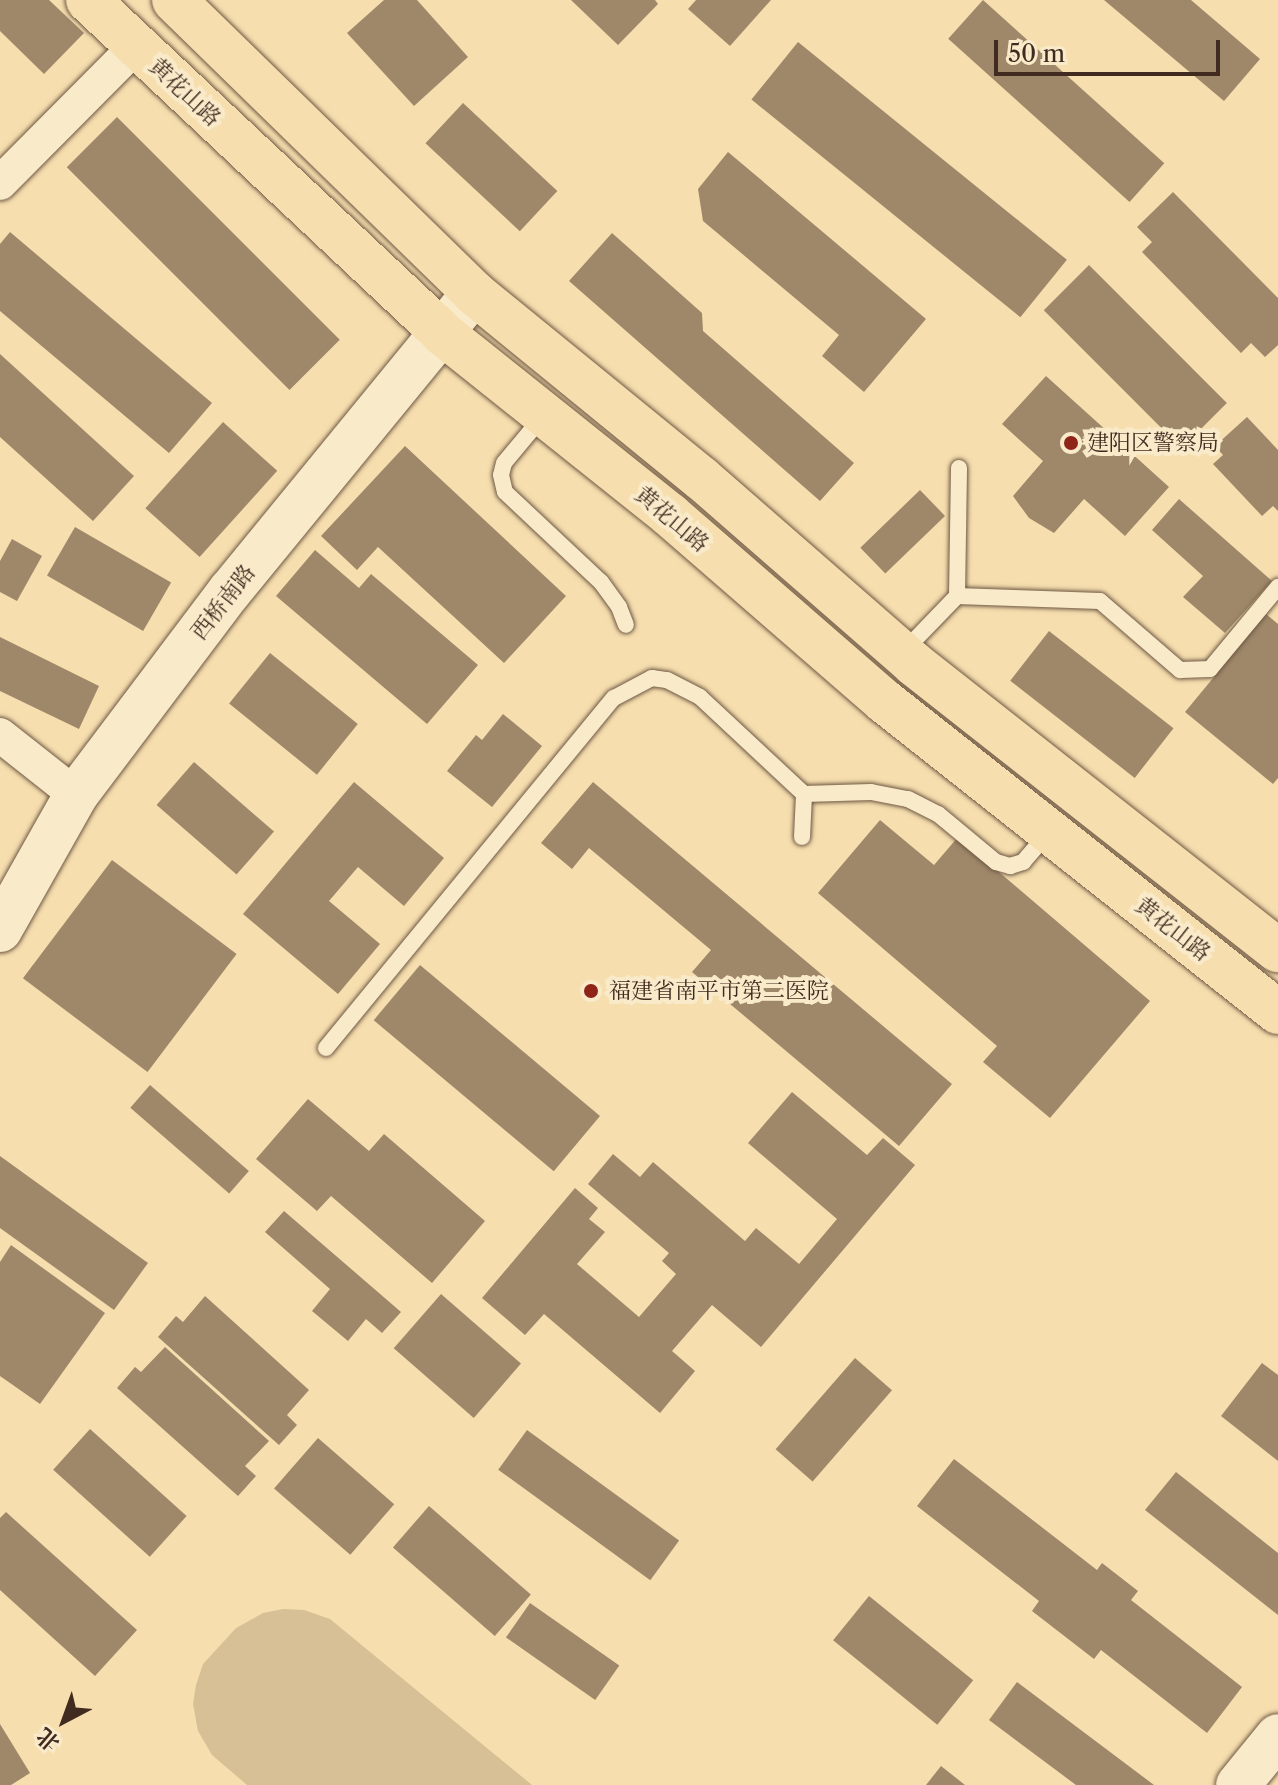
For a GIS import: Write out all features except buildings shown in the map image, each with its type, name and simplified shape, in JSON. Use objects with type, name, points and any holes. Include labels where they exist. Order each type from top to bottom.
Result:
[{"type":"main road","name":"黄花山路","points":[[88,0],[442,333],[670,515],[884,701],[1278,1012]]},
{"type":"main road","points":[[176,1],[474,293],[701,478],[902,653],[1278,950]]},
{"type":"main road","name":"西桥南路","points":[[0,930],[76,795],[230,591],[474,293]]},
{"type":"main road","points":[[1238,1785],[1278,1736]]},
{"type":"street","points":[[0,183],[136,46]]},
{"type":"street","points":[[0,735],[76,795]]},
{"type":"lane","points":[[544,414],[504,463],[501,475],[505,492],[601,582],[619,607],[626,625]]},
{"type":"lane","points":[[902,653],[957,596],[959,468]]},
{"type":"lane","points":[[957,596],[1100,601],[1180,670],[1210,669],[1278,587]]},
{"type":"lane","points":[[326,1048],[614,698],[652,678],[682,686],[700,697],[804,794],[871,792],[908,799],[938,814],[996,862],[1010,866],[1023,862],[1049,832]]},
{"type":"lane","points":[[802,837],[804,794]]},
{"type":"shaded area","points":[[283,1609],[304,1610],[330,1619],[532,1785],[247,1785],[212,1755],[198,1731],[193,1704],[196,1685],[203,1664],[236,1628],[263,1613]]},
{"type":"place","name":"建阳区警察局","points":[[1071,443]]},
{"type":"place","name":"福建省南平市第二医院","points":[[591,991]]}]
